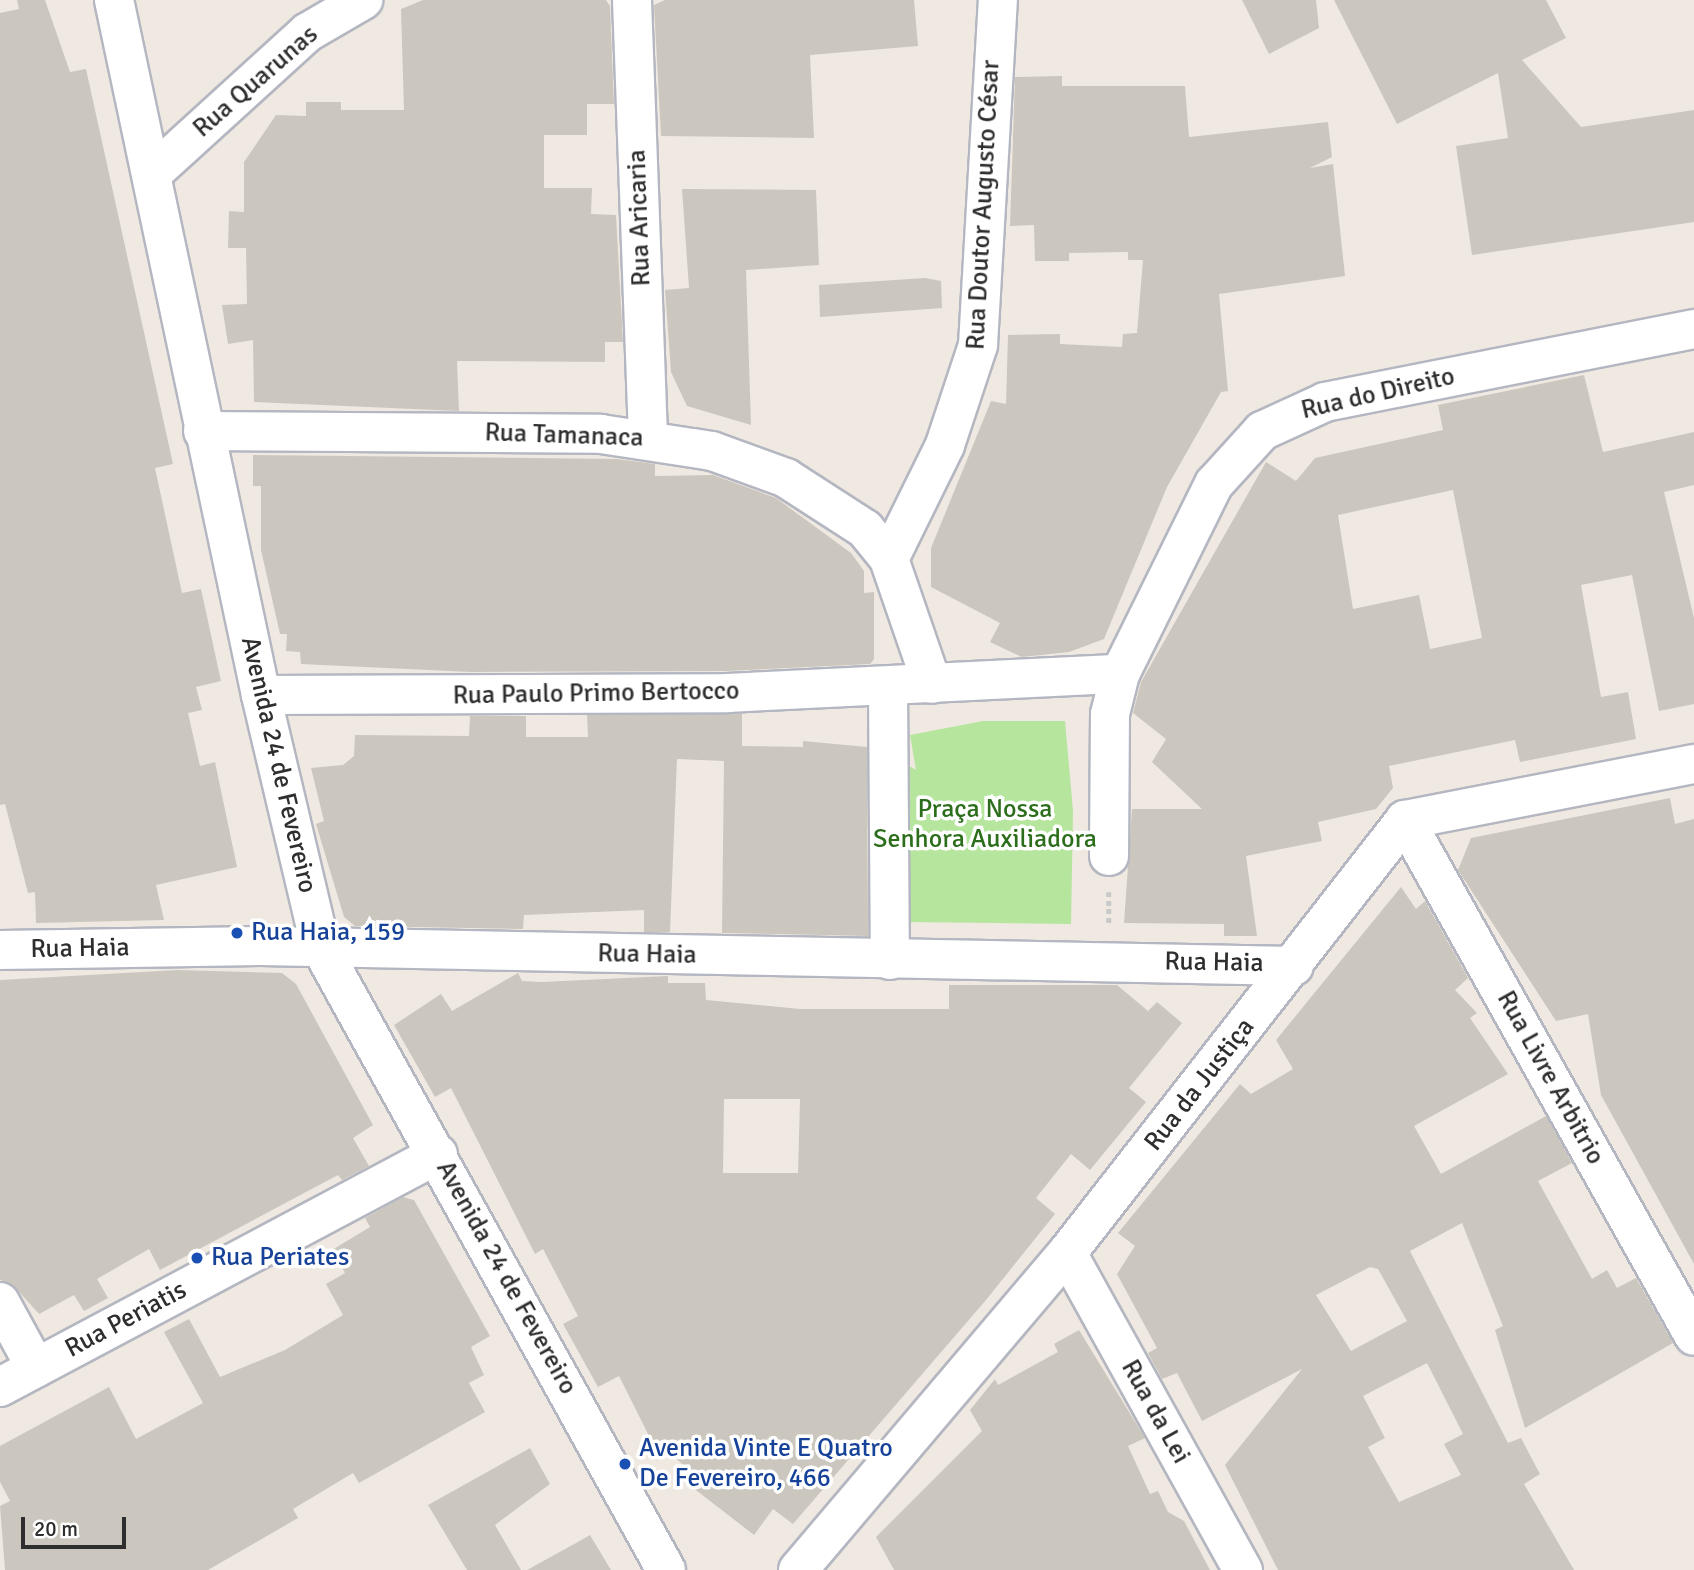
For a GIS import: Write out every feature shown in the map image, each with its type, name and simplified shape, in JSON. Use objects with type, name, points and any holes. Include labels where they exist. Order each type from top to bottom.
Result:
[{"type":"street","name":"Avenida 24 de Fevereiro","points":[[114,0],[154,172],[203,431],[261,695],[321,948],[438,1154],[666,1570]]},
{"type":"street","name":"Rua Quarunas","points":[[154,172],[309,32],[363,0]]},
{"type":"street","name":"Rua Aricaria","points":[[632,0],[648,436]]},
{"type":"street","name":"Rua Doutor Augusto César","points":[[889,559],[945,445],[978,345],[998,0]]},
{"type":"street","name":"Rua do Direito","points":[[1120,674],[1214,484],[1262,431],[1325,402],[1694,329]]},
{"type":"street","name":"Rua Tamanaca","points":[[203,431],[648,436],[712,451],[786,478],[832,502],[889,559]]},
{"type":"street","points":[[889,559],[932,684],[1120,674],[1110,714],[1109,856]]},
{"type":"street","name":"Rua Paulo Primo Bertocco","points":[[261,695],[888,688],[932,684]]},
{"type":"street","points":[[888,688],[890,960]]},
{"type":"street","points":[[1405,820],[1694,764]]},
{"type":"street","name":"Rua da Justiça","points":[[798,1570],[1067,1253],[1294,966],[1405,820]]},
{"type":"street","name":"Rua Livre Arbitrio","points":[[1405,820],[1694,1336]]},
{"type":"street","name":"Rua Haia","points":[[0,950],[321,948],[1294,966]]},
{"type":"street","name":"Rua Periatis","points":[[0,1387],[438,1154]]},
{"type":"street","name":"Rua da Lei","points":[[1067,1253],[1243,1570]]},
{"type":"street","points":[[0,1302],[36,1368]]},
{"type":"path","points":[[1109,856],[1109,961]]},
{"type":"green space","name":"Praça Nossa Senhora Auxiliadora","points":[[983,721],[1065,721],[1073,811],[1071,924],[907,922],[910,871],[896,884],[898,759],[916,770],[910,735]]},
{"type":"building","points":[[17,0],[45,0],[70,72],[86,69],[173,464],[155,468],[182,593],[201,589],[221,681],[196,687],[202,710],[188,713],[200,766],[215,762],[237,867],[156,885],[164,920],[36,923],[35,892],[28,893],[5,804],[0,805],[0,13],[19,9]]},
{"type":"building","points":[[423,0],[606,0],[610,6],[614,104],[587,104],[587,135],[544,135],[544,188],[592,188],[591,214],[616,215],[623,342],[605,342],[605,362],[457,361],[459,411],[254,402],[253,340],[228,344],[222,305],[247,304],[246,248],[228,248],[229,211],[244,212],[244,162],[276,115],[306,116],[306,102],[341,102],[341,110],[404,110],[401,9]]},
{"type":"building","points":[[665,0],[914,0],[918,46],[810,55],[814,138],[661,136],[654,5]]},
{"type":"building","points":[[1242,0],[1316,0],[1319,28],[1269,54]]},
{"type":"building","points":[[1334,0],[1546,0],[1566,38],[1522,60],[1581,127],[1694,110],[1694,222],[1472,255],[1456,146],[1508,138],[1498,73],[1397,124]]},
{"type":"building","points":[[1062,76],[1062,86],[1185,86],[1189,137],[1328,122],[1332,157],[1310,168],[1333,164],[1345,276],[1219,294],[1228,391],[1221,392],[1167,487],[1104,639],[1069,652],[1022,657],[990,642],[1000,623],[931,587],[931,548],[991,401],[1006,404],[1008,335],[1060,334],[1060,344],[1122,347],[1123,334],[1137,333],[1143,260],[1128,260],[1128,252],[1069,253],[1069,261],[1035,261],[1034,225],[1010,226],[1015,77]]},
{"type":"building","points":[[682,189],[816,190],[819,265],[746,270],[751,425],[687,406],[671,372],[665,290],[689,288]]},
{"type":"building","points":[[925,278],[941,281],[942,308],[820,317],[819,285]]},
{"type":"building","points":[[1584,375],[1603,452],[1694,432],[1694,485],[1664,492],[1694,618],[1694,704],[1659,711],[1632,575],[1581,585],[1601,697],[1628,692],[1636,739],[1520,762],[1515,740],[1389,766],[1393,788],[1376,809],[1318,822],[1322,841],[1246,856],[1257,936],[1224,936],[1224,924],[1124,923],[1132,809],[1202,809],[1152,762],[1166,739],[1133,713],[1141,682],[1266,462],[1296,481],[1315,458],[1443,430],[1438,405]],"holes":[[[1453,490],[1482,638],[1430,649],[1419,595],[1353,609],[1338,515]]]},
{"type":"building","points":[[253,455],[617,459],[655,464],[655,476],[713,475],[776,498],[851,553],[864,571],[864,593],[874,592],[874,659],[870,664],[726,671],[471,672],[301,664],[300,652],[286,651],[287,634],[280,634],[261,550],[261,486],[253,486]]},
{"type":"building","points":[[742,714],[742,746],[803,747],[803,741],[867,747],[868,936],[722,933],[724,761],[677,759],[670,932],[644,932],[644,910],[524,915],[523,929],[355,926],[344,917],[316,824],[324,821],[311,768],[343,765],[354,756],[355,735],[469,736],[470,716],[526,716],[526,737],[588,737],[587,715]]},
{"type":"building","points":[[1670,798],[1675,824],[1694,819],[1694,1264],[1601,1095],[1588,1014],[1556,1021],[1458,870],[1471,838]]},
{"type":"building","points":[[1401,887],[1416,909],[1425,901],[1468,978],[1455,990],[1477,1013],[1470,1018],[1508,1074],[1414,1126],[1441,1174],[1546,1116],[1572,1163],[1538,1181],[1592,1279],[1607,1270],[1617,1288],[1636,1278],[1673,1343],[1525,1428],[1495,1330],[1503,1326],[1462,1223],[1410,1251],[1508,1443],[1521,1438],[1540,1474],[1524,1484],[1574,1570],[1278,1570],[1225,1465],[1302,1369],[1202,1421],[1177,1373],[1162,1379],[1148,1353],[1157,1348],[1117,1274],[1135,1246],[1118,1233],[1240,1084],[1251,1094],[1293,1069],[1276,1040]],"holes":[[[1370,1267],[1378,1269],[1407,1321],[1351,1351],[1316,1295]],[[1427,1363],[1463,1434],[1444,1444],[1461,1475],[1399,1502],[1368,1447],[1385,1438],[1363,1396]]]},
{"type":"building","points":[[177,970],[282,973],[296,984],[373,1125],[353,1138],[369,1166],[342,1180],[338,1175],[160,1270],[149,1249],[97,1279],[108,1298],[84,1311],[74,1295],[39,1314],[12,1284],[0,1280],[0,980]]},
{"type":"building","points":[[518,973],[522,981],[542,982],[668,976],[668,983],[705,983],[706,1000],[800,1009],[949,1009],[949,985],[1117,985],[1148,1011],[1157,1002],[1182,1023],[1129,1088],[1146,1102],[1090,1170],[1071,1154],[1036,1198],[1055,1214],[986,1300],[793,1524],[773,1509],[754,1535],[692,1487],[698,1480],[657,1439],[652,1442],[619,1376],[598,1387],[563,1324],[578,1316],[543,1249],[535,1254],[451,1088],[435,1097],[394,1025],[441,994],[452,1011]],"holes":[[[724,1099],[800,1099],[798,1173],[723,1173]]]},
{"type":"building","points":[[403,1197],[414,1200],[490,1336],[471,1347],[484,1375],[469,1383],[485,1412],[359,1483],[353,1473],[293,1509],[298,1518],[208,1570],[5,1570],[0,1506],[10,1501],[0,1482],[0,1446],[109,1387],[136,1439],[203,1403],[164,1332],[189,1319],[220,1377],[285,1350],[343,1315],[326,1284],[345,1273],[332,1250],[370,1227],[365,1218]]},
{"type":"building","points":[[1079,1330],[1145,1438],[1128,1446],[1150,1494],[1158,1491],[1168,1512],[1184,1521],[1210,1570],[894,1570],[876,1537],[982,1431],[970,1410],[995,1379],[998,1385],[1058,1352],[1054,1344]]},
{"type":"building","points":[[530,1448],[550,1484],[495,1525],[521,1570],[467,1570],[428,1505]]},
{"type":"building","points":[[590,1535],[611,1570],[527,1570],[576,1543]]},
{"type":"place","name":"Rua Haia, 159","points":[[237,933]]},
{"type":"place","name":"Rua Periates","points":[[197,1258]]},
{"type":"place","name":"Avenida Vinte E Quatro De Fevereiro, 466","points":[[625,1464]]}]
